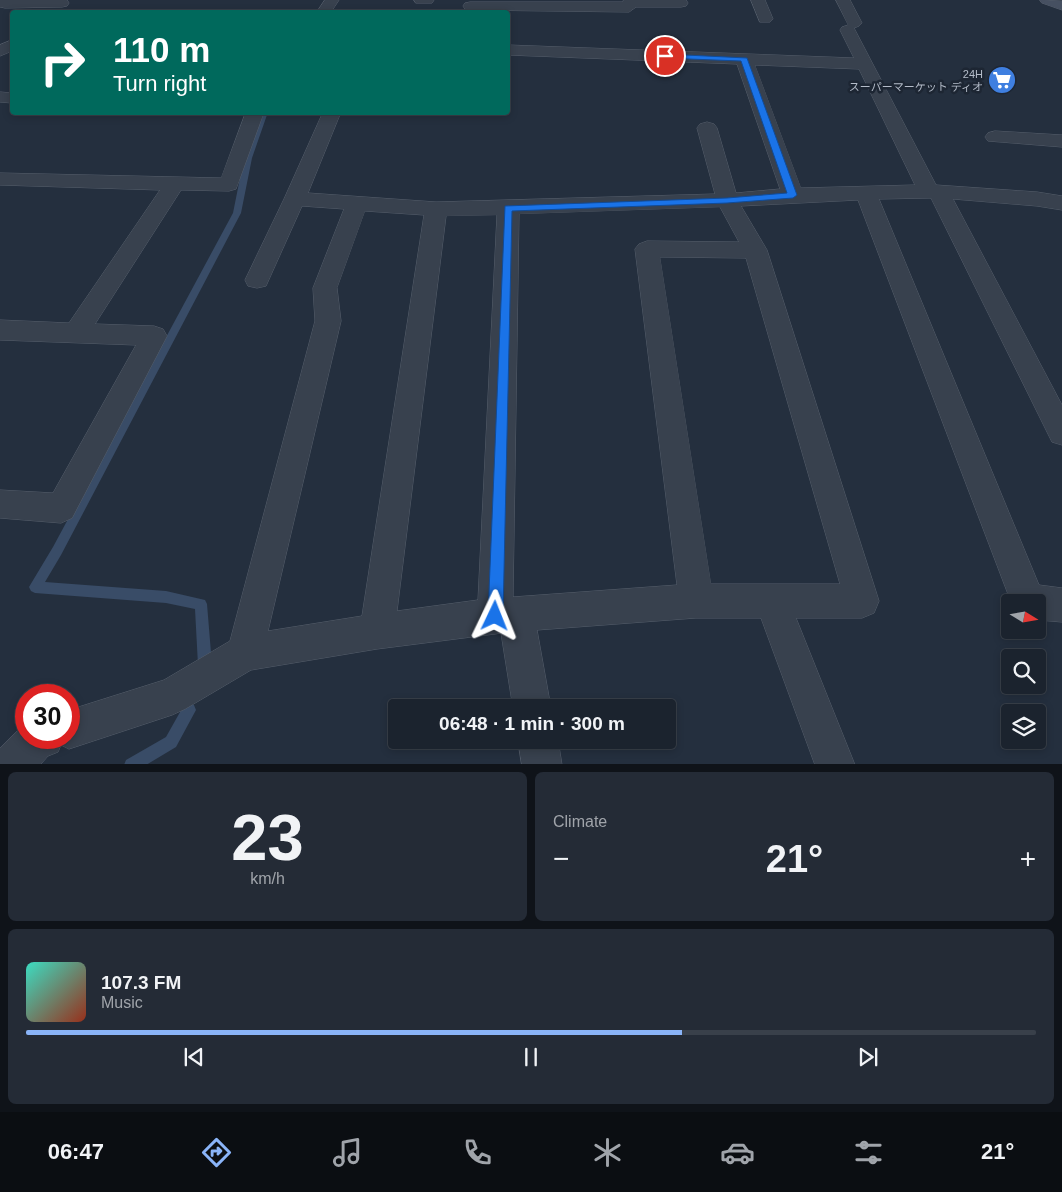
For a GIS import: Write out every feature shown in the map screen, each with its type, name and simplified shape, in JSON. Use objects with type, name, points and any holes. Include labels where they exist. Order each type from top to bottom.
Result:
[{"type":"main road","points":[[1047,0],[1062,6]]},
{"type":"street","points":[[421,0],[427,0]]},
{"type":"street","points":[[758,0],[765,19]]},
{"type":"street","points":[[843,0],[851,27],[866,64],[1062,433]]},
{"type":"street","points":[[0,1],[5,4],[60,5]]},
{"type":"street","points":[[470,6],[629,8],[681,2],[684,19]]},
{"type":"street","points":[[510,50],[866,64]]},
{"type":"street","points":[[744,59],[793,195]]},
{"type":"street","points":[[1,179],[229,185],[254,115]]},
{"type":"street","points":[[257,280],[295,199],[331,115]]},
{"type":"street","points":[[80,725],[172,696],[245,653],[377,631],[506,615],[696,601],[862,601],[755,250],[727,200],[706,128]]},
{"type":"street","points":[[995,137],[1062,141]]},
{"type":"street","points":[[76,333],[175,183]]},
{"type":"street","points":[[866,192],[1028,601],[1062,605]]},
{"type":"street","points":[[295,199],[436,209],[727,200],[866,192],[934,192],[1037,199],[1062,203]]},
{"type":"street","points":[[245,653],[328,321],[325,288],[357,203]]},
{"type":"street","points":[[508,208],[506,615],[529,699]]},
{"type":"street","points":[[377,631],[436,209]]},
{"type":"street","points":[[696,601],[647,249],[755,250]]},
{"type":"street","points":[[0,504],[61,508],[154,336],[76,333],[3,334]]},
{"type":"street","points":[[772,601],[835,764]]},
{"type":"street","points":[[12,764],[27,749]]},
{"type":"street","points":[[540,749],[542,764]]},
{"type":"waterway","points":[[205,665],[201,604],[166,597],[35,587],[57,551],[237,213],[248,158],[264,115]]},
{"type":"waterway","points":[[133,764],[171,742],[189,710]]},
{"type":"place","name":"24H スーパーマーケット ディオ","points":[[1002,80]]},
{"type":"route","points":[[495,616],[508,208],[727,200],[793,195],[744,59],[665,56]]}]
